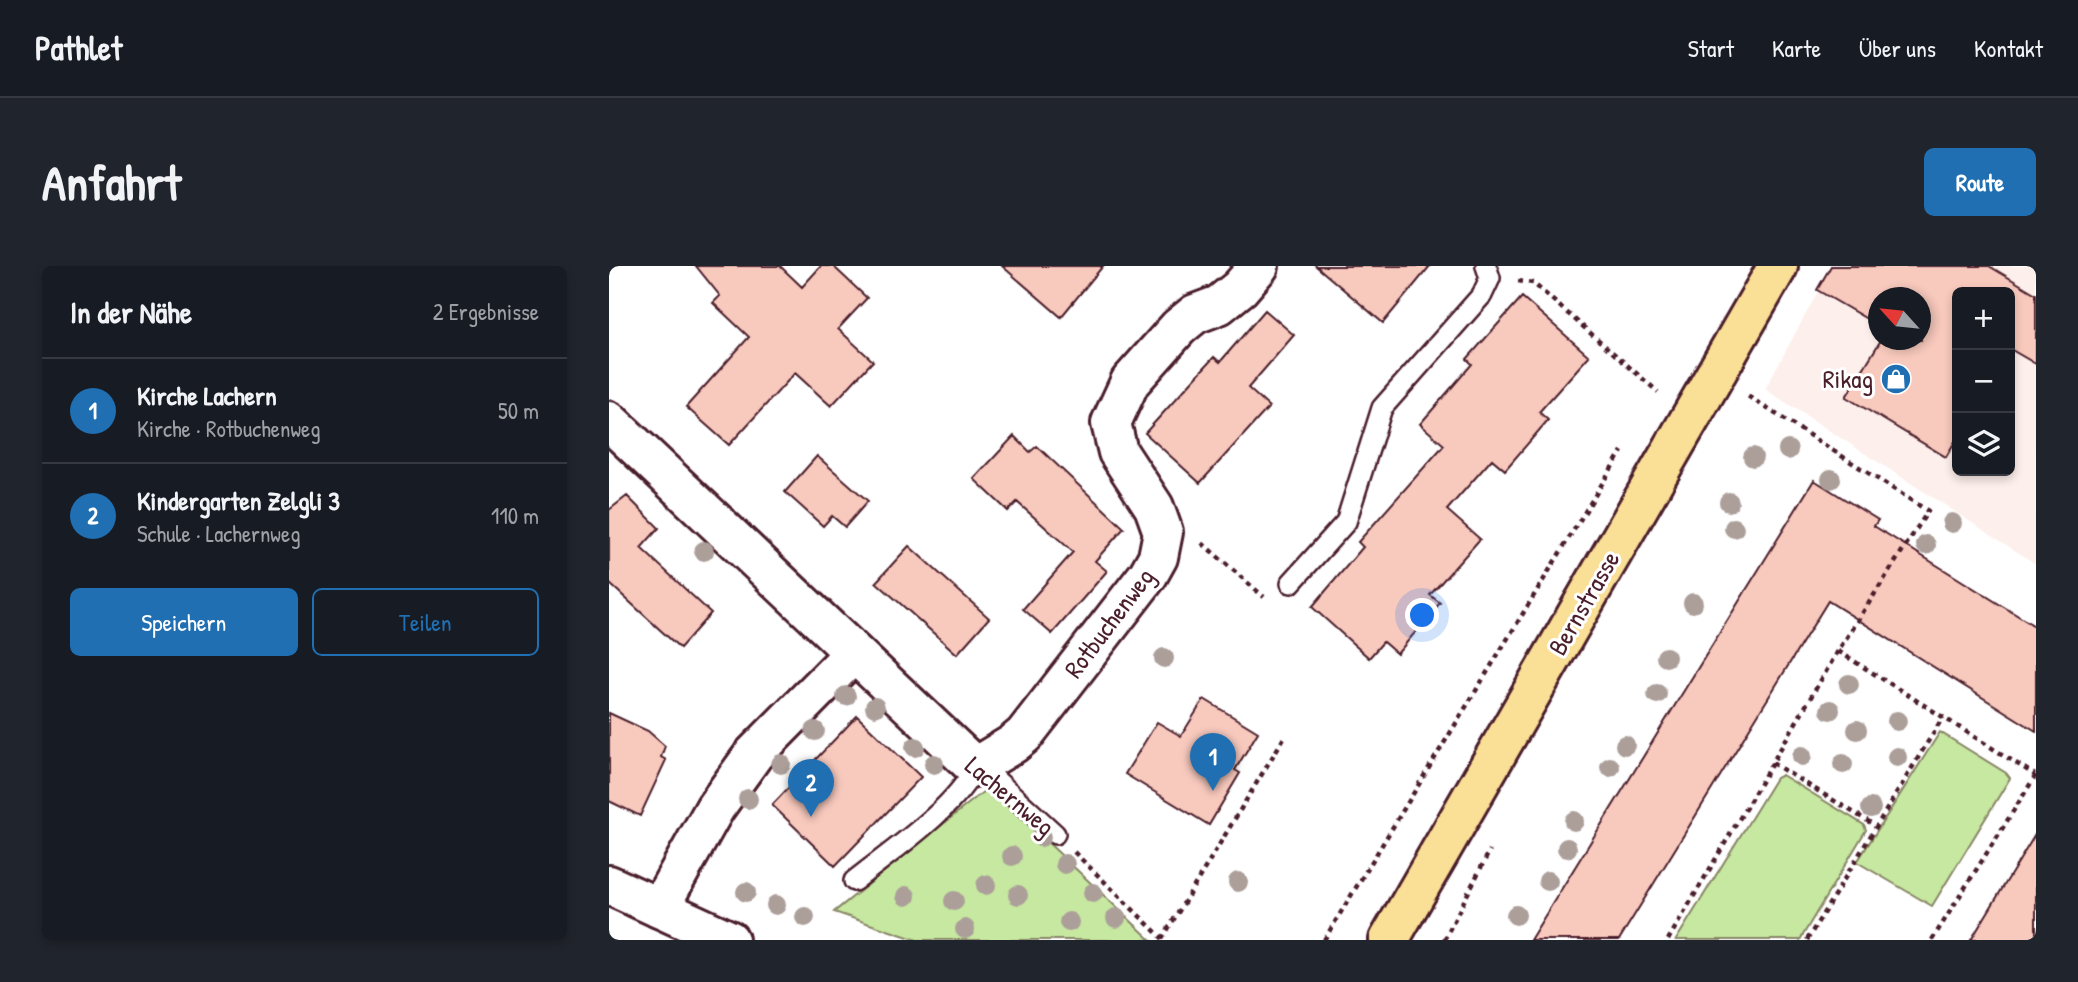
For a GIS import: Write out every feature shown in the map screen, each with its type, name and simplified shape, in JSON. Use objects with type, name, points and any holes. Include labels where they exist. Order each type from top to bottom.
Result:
[{"type":"main road","name":"Bernstrasse","points":[[1389,940],[1778,266]]},
{"type":"street","points":[[1163,532],[1154,507],[1118,452],[1111,423],[1130,382],[1179,327],[1195,314],[1219,305],[1240,288],[1259,266]]},
{"type":"street","name":"Lachernweg","points":[[609,421],[975,767]]},
{"type":"street","name":"Rotbuchenweg","points":[[975,767],[1024,735],[1148,575],[1159,557],[1163,532]]},
{"type":"street","points":[[659,908],[715,808],[754,754],[855,653]]},
{"type":"street","points":[[609,885],[729,940]]},
{"type":"lane","points":[[1291,583],[1346,522],[1382,408],[1482,295],[1488,272]]},
{"type":"lane","points":[[854,881],[944,808],[969,781],[975,767]]},
{"type":"lane","name":"Lachernweg","points":[[975,767],[996,780],[1055,834]]},
{"type":"path","points":[[1488,272],[1533,283],[1658,392]]},
{"type":"path","points":[[1651,404],[1665,380]]},
{"type":"path","points":[[1668,940],[1838,651],[1928,511],[1738,390]]},
{"type":"path","points":[[1324,940],[1629,440]]},
{"type":"path","points":[[1163,532],[1192,534],[1264,597],[1276,594],[1291,583]]},
{"type":"path","points":[[1838,651],[2036,776],[1931,940]]},
{"type":"path","points":[[1807,940],[1943,717]]},
{"type":"path","points":[[1163,939],[1285,736]]},
{"type":"path","points":[[1772,764],[1876,826]]},
{"type":"path","name":"Lachernweg","points":[[1055,834],[1163,939]]},
{"type":"shaded area","points":[[1832,266],[2036,266],[2036,564],[1765,389]]},
{"type":"green space","points":[[1940,732],[2010,778],[1932,906],[1857,862]]},
{"type":"green space","points":[[1782,775],[1864,825],[1866,830],[1800,940],[1676,940],[1776,778]]},
{"type":"green space","points":[[989,787],[1151,940],[917,940],[834,912]]},
{"type":"building","points":[[696,266],[780,266],[802,287],[821,266],[833,266],[867,298],[838,329],[873,361],[831,406],[795,373],[729,445],[686,407],[749,337],[713,303],[720,296]]},
{"type":"building","points":[[1002,266],[1103,266],[1061,317]]},
{"type":"building","points":[[1316,266],[1430,266],[1383,323]]},
{"type":"building","points":[[1831,266],[1989,266],[2036,294],[2036,364],[2015,352],[2015,287],[1952,287],[1952,447],[1946,457],[1846,397],[1875,350],[1931,350],[1931,287],[1868,287],[1868,320],[1817,290]]},
{"type":"building","points":[[1522,297],[1589,356],[1539,412],[1548,420],[1505,470],[1492,459],[1447,510],[1480,539],[1430,595],[1440,603],[1397,654],[1383,642],[1369,658],[1312,607],[1363,547],[1358,542],[1444,445],[1420,424],[1472,364],[1467,359]]},
{"type":"building","points":[[1265,310],[1294,335],[1248,388],[1269,407],[1200,483],[1145,433],[1214,357],[1220,362]]},
{"type":"building","points":[[1014,436],[1030,452],[1037,446],[1124,528],[1095,561],[1107,571],[1052,634],[1023,609],[1073,552],[1017,502],[1008,511],[974,479]]},
{"type":"building","points":[[817,456],[868,501],[845,527],[832,516],[823,526],[785,492]]},
{"type":"building","points":[[1814,480],[1878,520],[1874,526],[2036,627],[2036,731],[1828,601],[1619,940],[1530,940]]},
{"type":"building","points":[[627,496],[659,528],[641,548],[711,613],[680,648],[609,583],[609,510]]},
{"type":"building","points":[[909,546],[989,618],[957,654],[876,582]]},
{"type":"building","points":[[1204,699],[1258,732],[1235,770],[1240,773],[1209,825],[1125,774],[1157,722],[1181,736]]},
{"type":"building","points":[[609,713],[648,731],[665,746],[661,757],[666,760],[640,816],[609,801]]},
{"type":"building","points":[[857,716],[921,777],[835,866],[772,805]]},
{"type":"building","points":[[2036,833],[2036,940],[1971,940]]},
{"type":"place","name":"Rikag","points":[[1896,379]]},
{"type":"place","name":"Kirche Lachern","points":[[1213,791]]},
{"type":"place","name":"Kindergarten Zelgli 3","points":[[811,817]]}]
